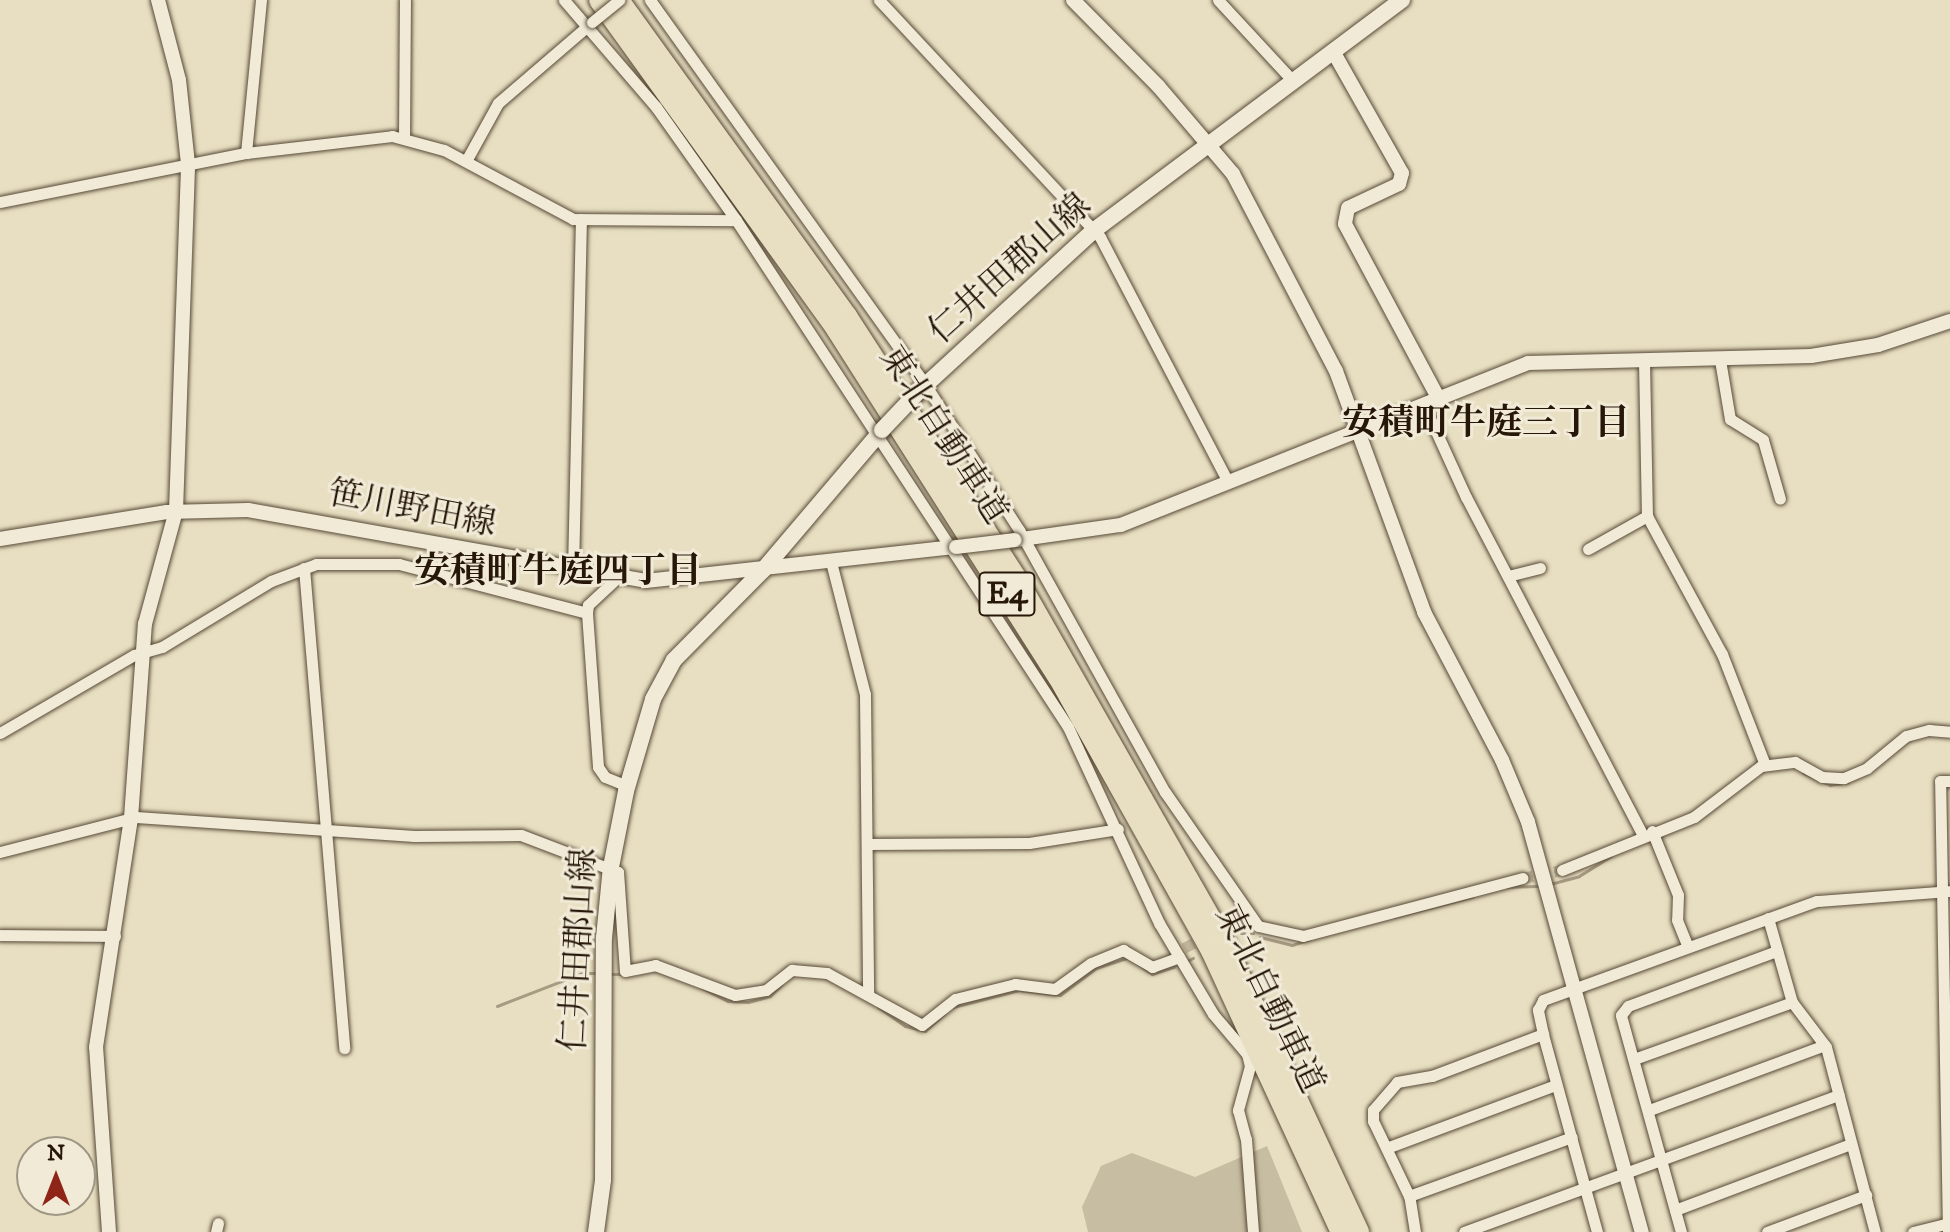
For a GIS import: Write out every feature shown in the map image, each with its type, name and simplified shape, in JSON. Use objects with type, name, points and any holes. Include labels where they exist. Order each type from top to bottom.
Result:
[{"type":"highway","name":"東北自動車道","points":[[599,0],[836,329],[1058,677],[1211,951],[1341,1232]]},
{"type":"highway","name":"東北自動車道","points":[[619,0],[831,292],[1019,582],[1225,943],[1359,1232]]},
{"type":"main road","name":"仁井田郡山線","points":[[596,1232],[603,1180],[604,938],[611,867],[627,786],[667,671],[763,570],[879,433],[922,388],[1093,231],[1402,0]]},
{"type":"street","points":[[109,1232],[95,1083],[131,818],[145,624],[176,511],[188,164],[179,80],[158,0]]},
{"type":"street","points":[[246,153],[261,0]]},
{"type":"street","points":[[404,137],[405,0]]},
{"type":"street","points":[[564,0],[589,25],[656,107],[736,220],[879,433],[1068,727],[1179,952],[1249,1061],[1238,1110],[1246,1139],[1253,1232]]},
{"type":"street","points":[[466,161],[498,103],[619,0]]},
{"type":"street","points":[[650,0],[922,388],[1019,539],[1118,714],[1248,914],[1267,931],[1303,936],[1522,878]]},
{"type":"street","points":[[879,0],[1093,231],[1134,296],[1228,482]]},
{"type":"street","points":[[1073,0],[1233,174],[1310,317],[1360,430],[1424,612],[1502,760],[1528,822],[1577,986],[1642,1232]]},
{"type":"street","points":[[1218,0],[1294,82]]},
{"type":"street","points":[[1334,53],[1402,173],[1399,184],[1348,208],[1345,224],[1432,402],[1508,576],[1679,898],[1677,920],[1688,947]]},
{"type":"street","points":[[0,202],[246,153],[358,137],[404,137],[466,161],[564,215],[581,219],[736,220]]},
{"type":"street","points":[[573,570],[581,219]]},
{"type":"street","name":"笹川野田線","points":[[0,539],[176,511],[248,510],[617,578],[646,581],[763,570],[1121,525],[1528,363],[1720,360],[1848,351],[1949,325]]},
{"type":"street","points":[[1720,360],[1730,419],[1766,445],[1780,499]]},
{"type":"street","points":[[1644,361],[1647,516],[1722,654],[1765,765]]},
{"type":"street","points":[[1588,549],[1647,516]]},
{"type":"street","points":[[0,733],[304,568],[385,562],[587,613]]},
{"type":"street","points":[[831,562],[865,694],[868,992]]},
{"type":"street","points":[[304,568],[344,1048]]},
{"type":"street","points":[[1508,576],[1540,568]]},
{"type":"street","points":[[617,578],[588,605],[587,613],[598,767],[605,777],[627,786]]},
{"type":"street","points":[[1562,870],[1694,817],[1765,765],[1795,762],[1822,777],[1840,779],[1867,768],[1914,733],[1950,732]]},
{"type":"street","points":[[1913,1232],[1948,1226],[1945,891],[1940,781],[1950,781]]},
{"type":"street","points":[[0,852],[131,818],[414,836],[511,833],[611,867],[621,882],[625,971],[655,965],[735,995],[758,993],[787,972],[803,970],[830,974],[925,1025],[955,999],[1015,984],[1055,989],[1091,963],[1123,950],[1152,967],[1179,952]]},
{"type":"street","points":[[868,844],[1029,843],[1118,829]]},
{"type":"street","points":[[1597,1232],[1543,1034],[1538,1010],[1543,1000],[1768,918],[1844,896],[1945,891]]},
{"type":"street","points":[[1229,924],[1248,914]]},
{"type":"street","points":[[1768,918],[1792,1002],[1825,1045],[1875,1232]]},
{"type":"street","points":[[0,935],[115,936]]},
{"type":"street","points":[[1681,1232],[1621,1015],[1628,1006],[1777,951]]},
{"type":"street","points":[[1634,1059],[1792,1002]]},
{"type":"street","points":[[1415,1232],[1409,1196],[1372,1113],[1396,1083],[1432,1076],[1543,1034]]},
{"type":"street","points":[[1652,1109],[1825,1045]]},
{"type":"street","points":[[1389,1147],[1556,1085]]},
{"type":"street","points":[[1464,1232],[1839,1095]]},
{"type":"street","points":[[1409,1196],[1572,1137]]},
{"type":"street","points":[[1675,1210],[1851,1144]]},
{"type":"street","points":[[1767,1232],[1866,1195]]},
{"type":"shaded area","points":[[1267,1146],[1302,1232],[1088,1232],[1082,1207],[1101,1166],[1132,1153],[1195,1177]]},
{"type":"waterway","points":[[1803,773],[1830,785],[1848,782]]},
{"type":"waterway","points":[[1550,884],[1579,876],[1611,856]]},
{"type":"waterway","points":[[1506,887],[1542,886]]},
{"type":"waterway","points":[[1394,917],[1472,897]]},
{"type":"waterway","points":[[1241,933],[1253,933]]},
{"type":"waterway","points":[[1260,937],[1292,945],[1310,939]]},
{"type":"waterway","points":[[953,1007],[1019,990],[1060,995],[1096,968],[1127,958]]},
{"type":"waterway","points":[[1185,962],[1193,958]]},
{"type":"waterway","points":[[1137,963],[1152,974],[1174,967]]},
{"type":"waterway","points":[[497,1006],[582,973],[598,973]]},
{"type":"waterway","points":[[609,974],[633,974]]},
{"type":"waterway","points":[[702,988],[728,1001],[748,1002],[770,996],[781,985]]},
{"type":"waterway","points":[[878,1007],[905,1026],[925,1031],[944,1014]]},
{"type":"tunnel","points":[[1522,878],[1562,870]]},
{"type":"tunnel","points":[[1184,948],[1208,935]]},
{"type":"district","name":"安積町牛庭三丁目","points":[[1486,424]]},
{"type":"district","name":"安積町牛庭四丁目","points":[[558,572]]}]
